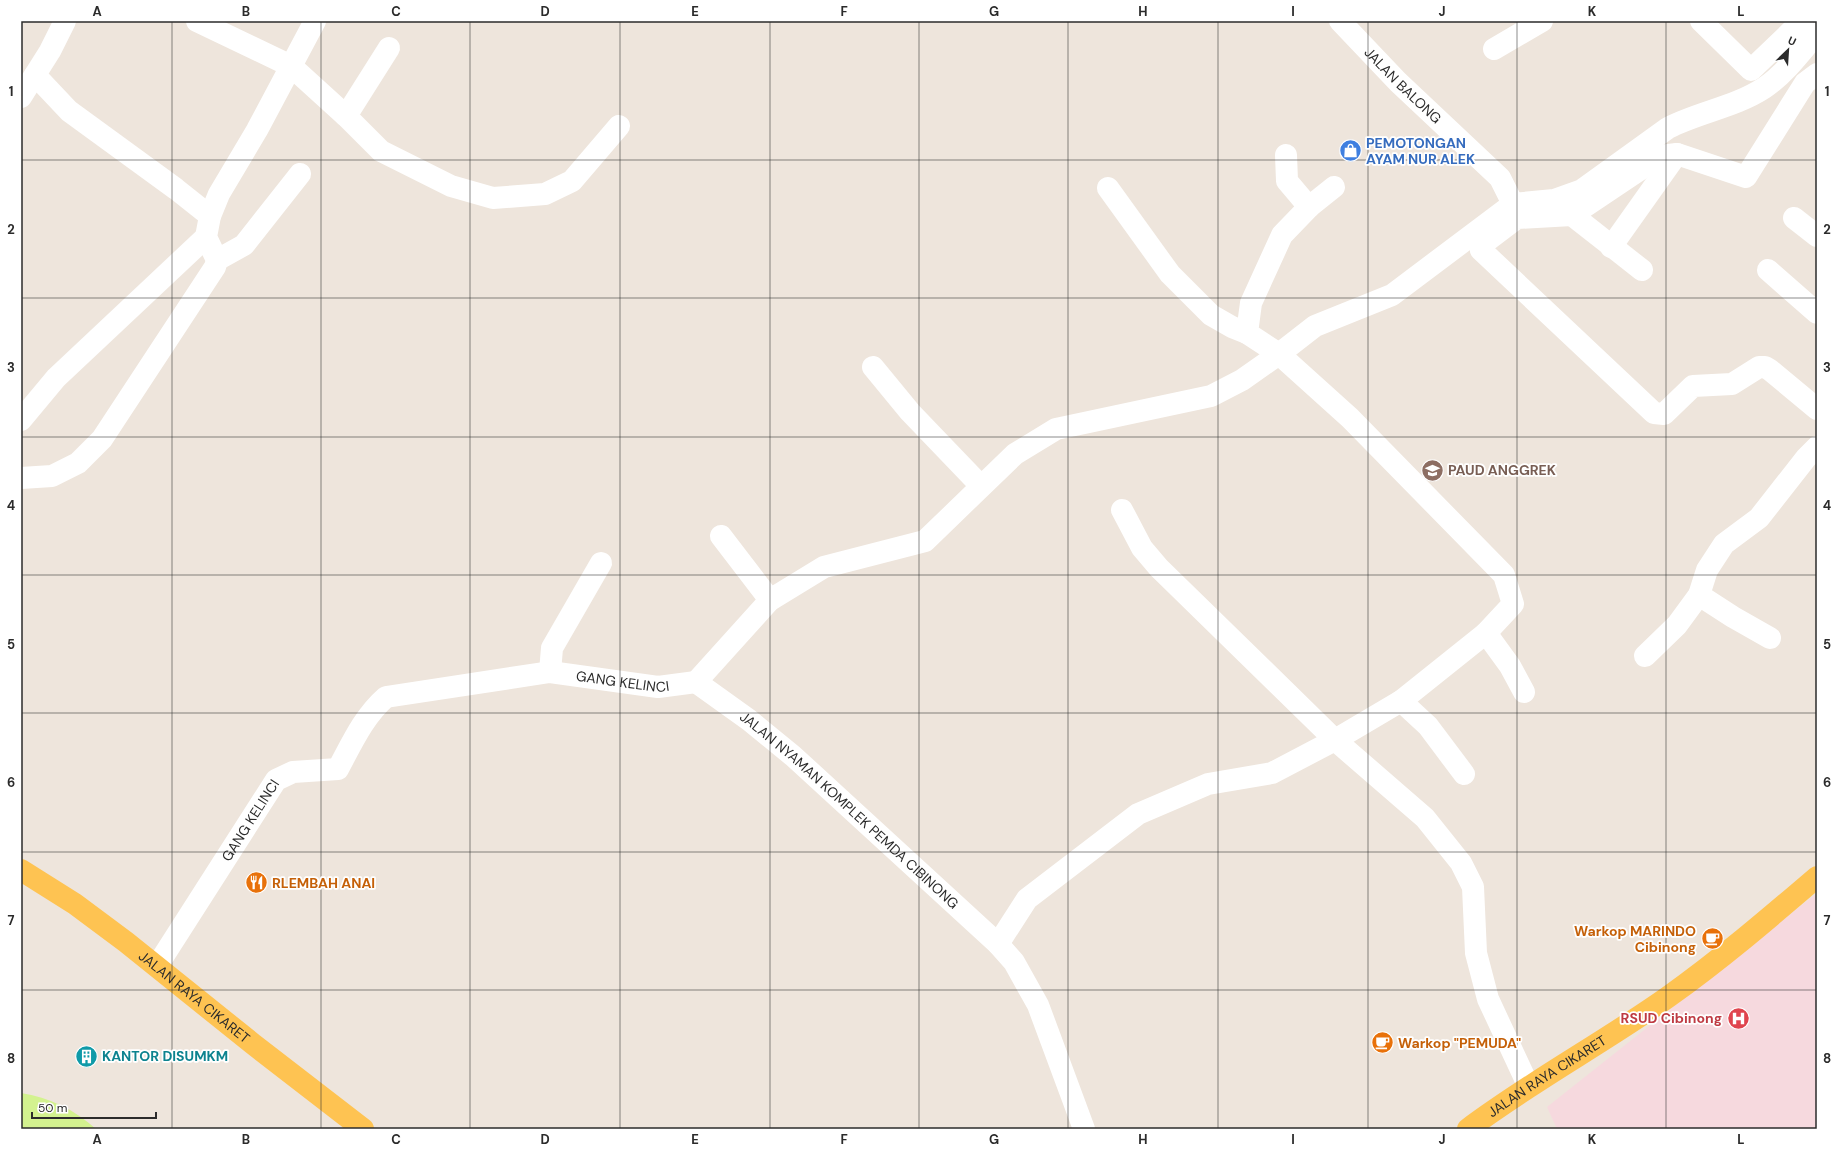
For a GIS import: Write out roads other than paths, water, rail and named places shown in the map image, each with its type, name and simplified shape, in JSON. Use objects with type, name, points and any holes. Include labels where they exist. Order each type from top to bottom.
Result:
[{"type":"main road","name":"JALAN RAYA CIKARET","points":[[21,870],[75,904],[157,966],[253,1044],[363,1129]]},
{"type":"main road","name":"JALAN RAYA CIKARET","points":[[1468,1129],[1502,1104],[1668,997],[1739,943],[1817,877]]},
{"type":"street","points":[[21,97],[50,51],[65,21]]},
{"type":"street","points":[[197,21],[291,66],[346,116],[381,151],[451,186],[493,198],[545,194],[572,181],[619,126]]},
{"type":"street","points":[[21,420],[56,378],[208,227],[219,194],[257,130],[315,21]]},
{"type":"street","name":"JALAN BALONG","points":[[1340,21],[1398,82],[1500,178],[1513,204]]},
{"type":"street","points":[[1494,50],[1542,21]]},
{"type":"street","points":[[1701,21],[1751,70],[1802,21]]},
{"type":"street","points":[[696,682],[770,600],[824,567],[925,541],[1015,454],[1056,429],[1210,396],[1242,380],[1315,326],[1392,295],[1513,204],[1554,200],[1582,190],[1668,128],[1682,121],[1745,98],[1764,88],[1779,77],[1817,33]]},
{"type":"street","points":[[346,116],[389,48]]},
{"type":"street","points":[[1817,74],[1805,83],[1746,177],[1677,154],[1660,156],[1572,215],[1517,218],[1484,242],[1481,250],[1654,413],[1664,414],[1693,386],[1732,384],[1759,367],[1765,367],[1770,370],[1817,409]]},
{"type":"street","points":[[21,478],[52,476],[78,463],[102,439],[215,267],[216,260],[208,227],[176,189],[69,111],[35,75]]},
{"type":"street","points":[[1611,247],[1677,154]]},
{"type":"street","points":[[1286,155],[1287,181],[1309,207]]},
{"type":"street","points":[[216,260],[244,245],[300,174]]},
{"type":"street","points":[[1247,333],[1251,303],[1282,235],[1309,207],[1334,187]]},
{"type":"street","points":[[998,944],[1027,899],[1138,814],[1208,784],[1272,772],[1335,740],[1400,701],[1486,633],[1513,604],[1504,575],[1350,418],[1279,354],[1247,333],[1232,327],[1211,315],[1170,274],[1108,188]]},
{"type":"street","points":[[1572,215],[1642,270]]},
{"type":"street","points":[[1794,218],[1817,236]]},
{"type":"street","points":[[1768,270],[1817,313]]},
{"type":"street","points":[[873,367],[910,412],[981,486]]},
{"type":"street","points":[[1645,656],[1677,625],[1699,595],[1707,570],[1724,544],[1759,518],[1806,458],[1817,447]]},
{"type":"street","points":[[1122,510],[1142,548],[1159,568],[1335,740],[1425,818],[1461,863],[1473,887],[1476,953],[1488,999],[1529,1087]]},
{"type":"street","points":[[721,536],[770,600]]},
{"type":"street","points":[[550,672],[552,648],[602,563]]},
{"type":"street","points":[[1699,595],[1733,617],[1770,638]]},
{"type":"street","points":[[1486,633],[1510,666],[1524,692]]},
{"type":"street","name":"GANG KELINCI","points":[[157,966],[276,780],[293,772],[338,769],[367,716],[374,707],[386,697],[550,672],[658,687],[696,682]]},
{"type":"street","name":"JALAN NYAMAN KOMPLEK PEMDA CIBINONG","points":[[696,682],[749,720],[793,756],[998,944],[1014,962],[1038,1005],[1084,1129]]},
{"type":"street","points":[[1400,701],[1428,726],[1464,774]]},
{"type":"place","name":"PEMOTONGAN AYAM NUR ALEK","points":[[1351,151]]},
{"type":"place","name":"PAUD ANGGREK","points":[[1432,470]]},
{"type":"place","name":"RLEMBAH ANAI","points":[[257,883]]},
{"type":"place","name":"Warkop MARINDO Cibinong","points":[[1712,939]]},
{"type":"place","name":"RSUD Cibinong","points":[[1738,1018]]},
{"type":"place","name":"Warkop \"PEMUDA\"","points":[[1382,1043]]},
{"type":"place","name":"KANTOR DISUMKM","points":[[87,1056]]}]
